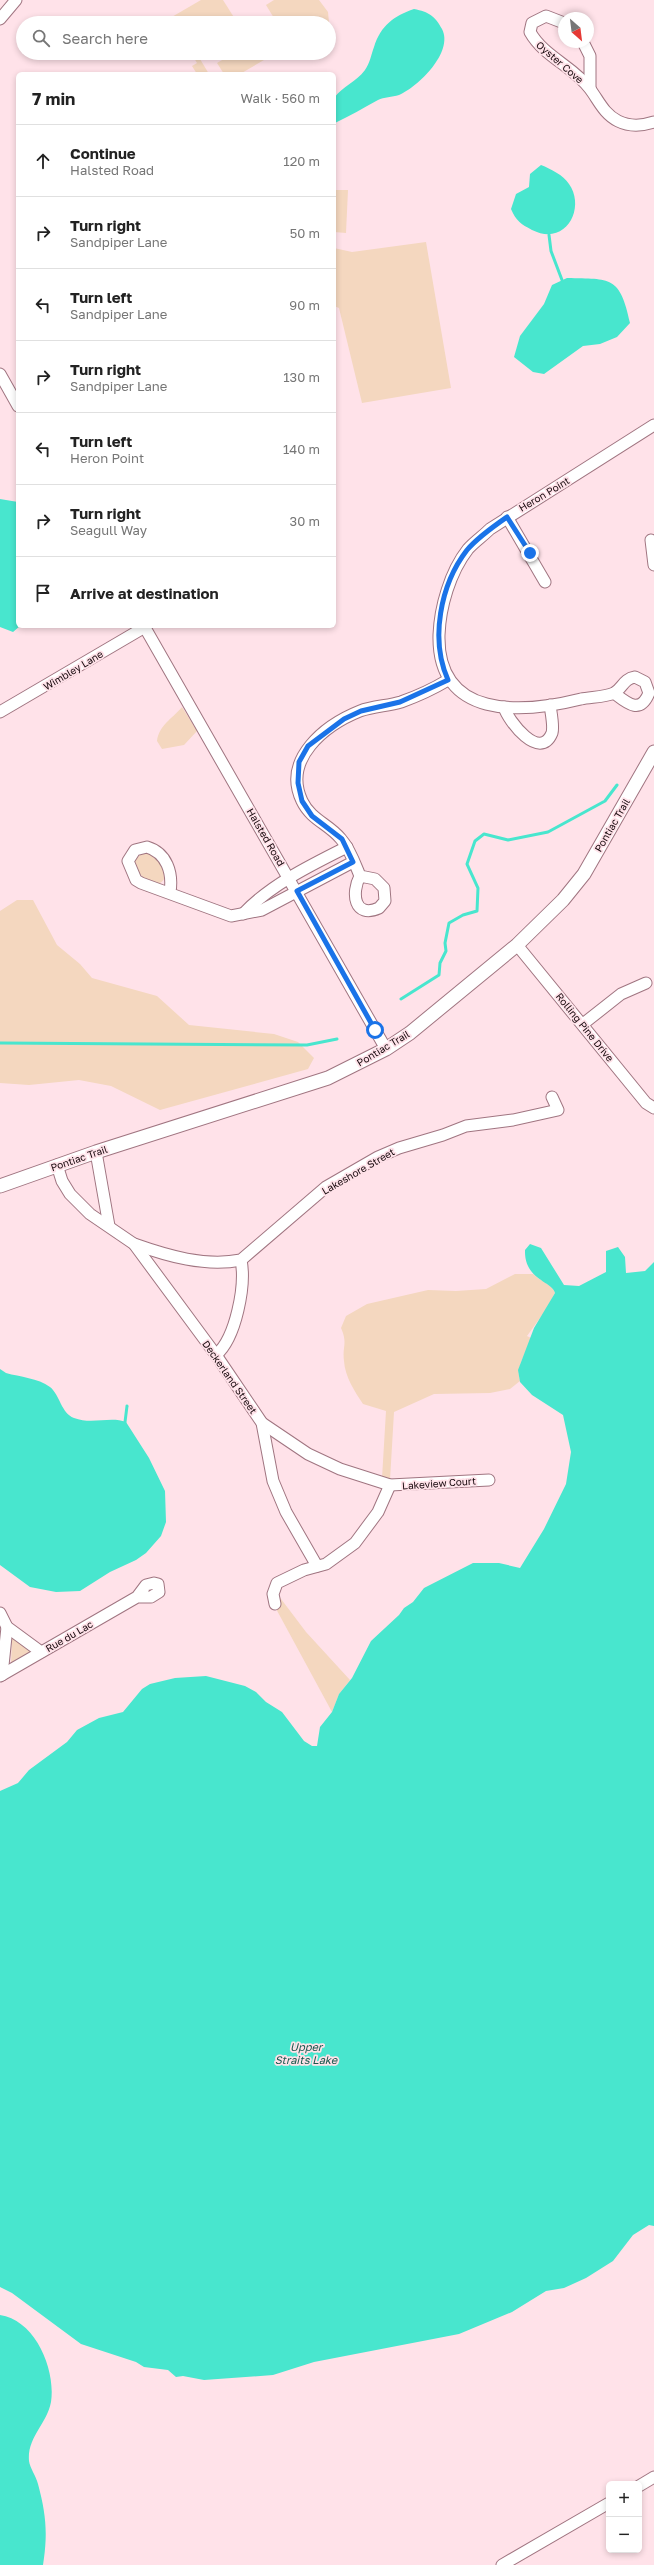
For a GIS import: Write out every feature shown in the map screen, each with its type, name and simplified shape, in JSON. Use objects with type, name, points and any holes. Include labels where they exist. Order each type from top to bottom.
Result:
[{"type":"main road","name":"Pontiac Trail","points":[[0,1186],[56,1165],[328,1078],[386,1049],[410,1033],[517,945],[563,900],[584,874],[654,752]]},
{"type":"street","points":[[0,19],[16,0]]},
{"type":"street","name":"Oyster Cove","points":[[558,21],[546,16],[532,22],[530,32],[540,48],[563,63],[590,88],[603,109],[619,122],[637,126],[654,122]]},
{"type":"street","name":"Oyster Cove","points":[[586,48],[590,56],[590,88]]},
{"type":"street","points":[[0,374],[16,402]]},
{"type":"street","name":"Heron Point","points":[[614,693],[550,705],[504,707],[487,705],[469,699],[448,680],[442,666],[439,634],[442,608],[452,576],[468,550],[507,517],[654,425]]},
{"type":"street","points":[[507,517],[546,582]]},
{"type":"street","points":[[651,540],[654,565]]},
{"type":"street","name":"Wimbley Lane","points":[[0,712],[142,628]]},
{"type":"street","name":"Halsted Road","points":[[145,628],[290,878],[386,1049]]},
{"type":"street","points":[[360,876],[347,847],[336,834],[312,816],[302,801],[298,783],[299,762],[308,746],[344,719],[361,711],[400,702],[448,680]]},
{"type":"street","points":[[504,707],[514,726],[524,736],[535,742],[540,742],[550,736],[552,731],[550,705]]},
{"type":"street","points":[[170,892],[171,872],[160,855],[147,847],[135,850],[128,861],[136,880],[231,916],[262,910],[353,862]]},
{"type":"street","points":[[243,914],[254,902],[290,878],[347,847]]},
{"type":"street","name":"Rolling Pine Drive","points":[[517,945],[646,1103],[654,1108]]},
{"type":"street","points":[[583,1024],[622,994],[646,983]]},
{"type":"street","name":"Lakeshore Street","points":[[241,1260],[326,1187],[378,1157],[399,1148],[443,1135],[466,1126],[513,1120],[558,1110],[552,1097]]},
{"type":"street","points":[[96,1152],[109,1226]]},
{"type":"street","name":"Deckerland Street","points":[[56,1165],[62,1181],[70,1194],[90,1214],[134,1244],[216,1355],[262,1423],[273,1481],[286,1512],[316,1566]]},
{"type":"street","points":[[134,1244],[167,1256],[193,1260],[241,1260],[242,1284],[236,1317],[226,1342],[216,1355]]},
{"type":"street","points":[[262,1423],[308,1454],[340,1469],[390,1485],[378,1512],[355,1543],[338,1557],[277,1583],[273,1587],[273,1594],[276,1604]]},
{"type":"street","name":"Lakeview Court","points":[[390,1485],[489,1480]]},
{"type":"street","name":"Rue du Lac","points":[[1,1676],[137,1597]]},
{"type":"street","points":[[0,1613],[7,1627],[41,1652]]},
{"type":"street","name":"Rue du Lac","points":[[1,1676],[7,1627]]},
{"type":"street","points":[[642,2484],[654,2477]]},
{"type":"street","points":[[502,2565],[606,2505]]},
{"type":"shaded area","points":[[201,0],[223,0],[233,16],[173,16]]},
{"type":"shaded area","points":[[274,0],[319,0],[328,12],[328,16],[273,16],[266,5]]},
{"type":"shaded area","points":[[195,60],[201,60],[208,72],[196,72],[192,66],[197,63]]},
{"type":"shaded area","points":[[222,60],[264,60],[243,72],[223,72],[217,63]]},
{"type":"shaded area","points":[[336,190],[348,190],[346,233],[336,232]]},
{"type":"shaded area","points":[[426,242],[451,388],[362,403],[339,308],[336,307],[336,248],[352,252]]},
{"type":"shaded area","points":[[182,707],[197,731],[184,745],[162,749],[157,741],[158,735],[166,722]]},
{"type":"shaded area","points":[[144,852],[152,854],[166,870],[165,878],[161,882],[150,882],[139,873],[135,867],[134,860]]},
{"type":"shaded area","points":[[17,900],[33,900],[57,945],[80,964],[92,978],[157,996],[189,1025],[274,1034],[298,1042],[314,1058],[308,1069],[160,1110],[111,1086],[79,1080],[29,1085],[0,1083],[0,911]]},
{"type":"shaded area","points":[[515,1274],[533,1274],[549,1285],[555,1293],[545,1311],[527,1336],[531,1338],[520,1365],[520,1381],[510,1389],[490,1393],[434,1394],[394,1412],[390,1480],[382,1478],[386,1411],[363,1404],[348,1378],[345,1367],[344,1338],[341,1328],[346,1316],[367,1304],[428,1290],[456,1291],[486,1289]]},
{"type":"shaded area","points":[[275,1591],[306,1632],[350,1680],[339,1694],[332,1712],[268,1594]]},
{"type":"shaded area","points":[[12,1637],[30,1649],[30,1653],[11,1664]]},
{"type":"water","points":[[414,9],[431,15],[437,21],[442,29],[444,38],[443,48],[439,58],[424,77],[407,91],[399,95],[378,100],[336,122],[336,96],[341,90],[358,78],[365,70],[380,33],[389,22]]},
{"type":"water","points":[[541,165],[553,170],[564,178],[574,194],[574,214],[570,222],[563,229],[555,233],[544,234],[528,228],[517,219],[511,209],[516,194],[529,187],[530,174]]},
{"type":"water","points":[[567,278],[604,280],[611,283],[617,288],[622,296],[630,323],[617,337],[600,344],[583,346],[544,374],[533,372],[514,357],[520,336],[544,304],[552,285]]},
{"type":"water","points":[[0,499],[16,502],[16,628],[18,628],[13,632],[0,627]]},
{"type":"water","name":"Upper Straits Lake","points":[[530,1244],[541,1248],[564,1285],[579,1286],[606,1272],[606,1251],[618,1247],[625,1257],[626,1273],[645,1271],[654,1262],[654,2226],[649,2225],[633,2235],[613,2261],[586,2278],[564,2288],[546,2291],[512,2312],[459,2334],[314,2362],[273,2375],[204,2380],[183,2376],[176,2377],[168,2370],[144,2367],[136,2362],[81,2344],[12,2293],[0,2287],[0,1791],[18,1783],[29,1770],[67,1742],[77,1730],[99,1718],[123,1712],[142,1689],[150,1684],[175,1678],[206,1676],[245,1686],[256,1692],[266,1702],[282,1712],[304,1741],[312,1746],[317,1746],[320,1727],[332,1712],[339,1694],[352,1678],[371,1641],[399,1615],[404,1608],[413,1602],[424,1588],[473,1563],[499,1563],[520,1568],[544,1529],[566,1484],[571,1452],[563,1415],[532,1395],[520,1382],[518,1370],[534,1328],[555,1293],[549,1285],[533,1274],[529,1268],[525,1250]]},
{"type":"water","points":[[0,1369],[6,1373],[34,1380],[50,1387],[66,1412],[74,1418],[87,1421],[120,1420],[126,1422],[149,1458],[165,1491],[166,1522],[161,1536],[146,1553],[136,1560],[110,1572],[80,1591],[56,1592],[30,1587],[0,1565]]},
{"type":"water","points":[[0,2315],[12,2319],[23,2326],[33,2336],[46,2361],[50,2375],[52,2389],[49,2410],[34,2438],[29,2452],[29,2461],[38,2484],[43,2505],[46,2533],[43,2565],[0,2565]]},
{"type":"waterway","points":[[549,235],[551,251],[562,280]]},
{"type":"waterway","points":[[401,999],[439,975],[440,963],[446,951],[445,943],[449,923],[463,915],[477,911],[478,888],[467,864],[475,841],[484,834],[508,840],[548,832],[605,801],[617,785]]},
{"type":"waterway","points":[[0,1043],[307,1045],[337,1039]]},
{"type":"waterway","points":[[125,1422],[127,1406]]},
{"type":"route","points":[[375,1030],[297,891],[315,880],[353,862],[342,839],[312,816],[302,801],[298,783],[299,762],[308,746],[344,719],[361,711],[400,702],[426,692],[448,680],[442,666],[439,652],[439,634],[442,608],[452,576],[468,550],[490,529],[507,517],[530,553]]}]
